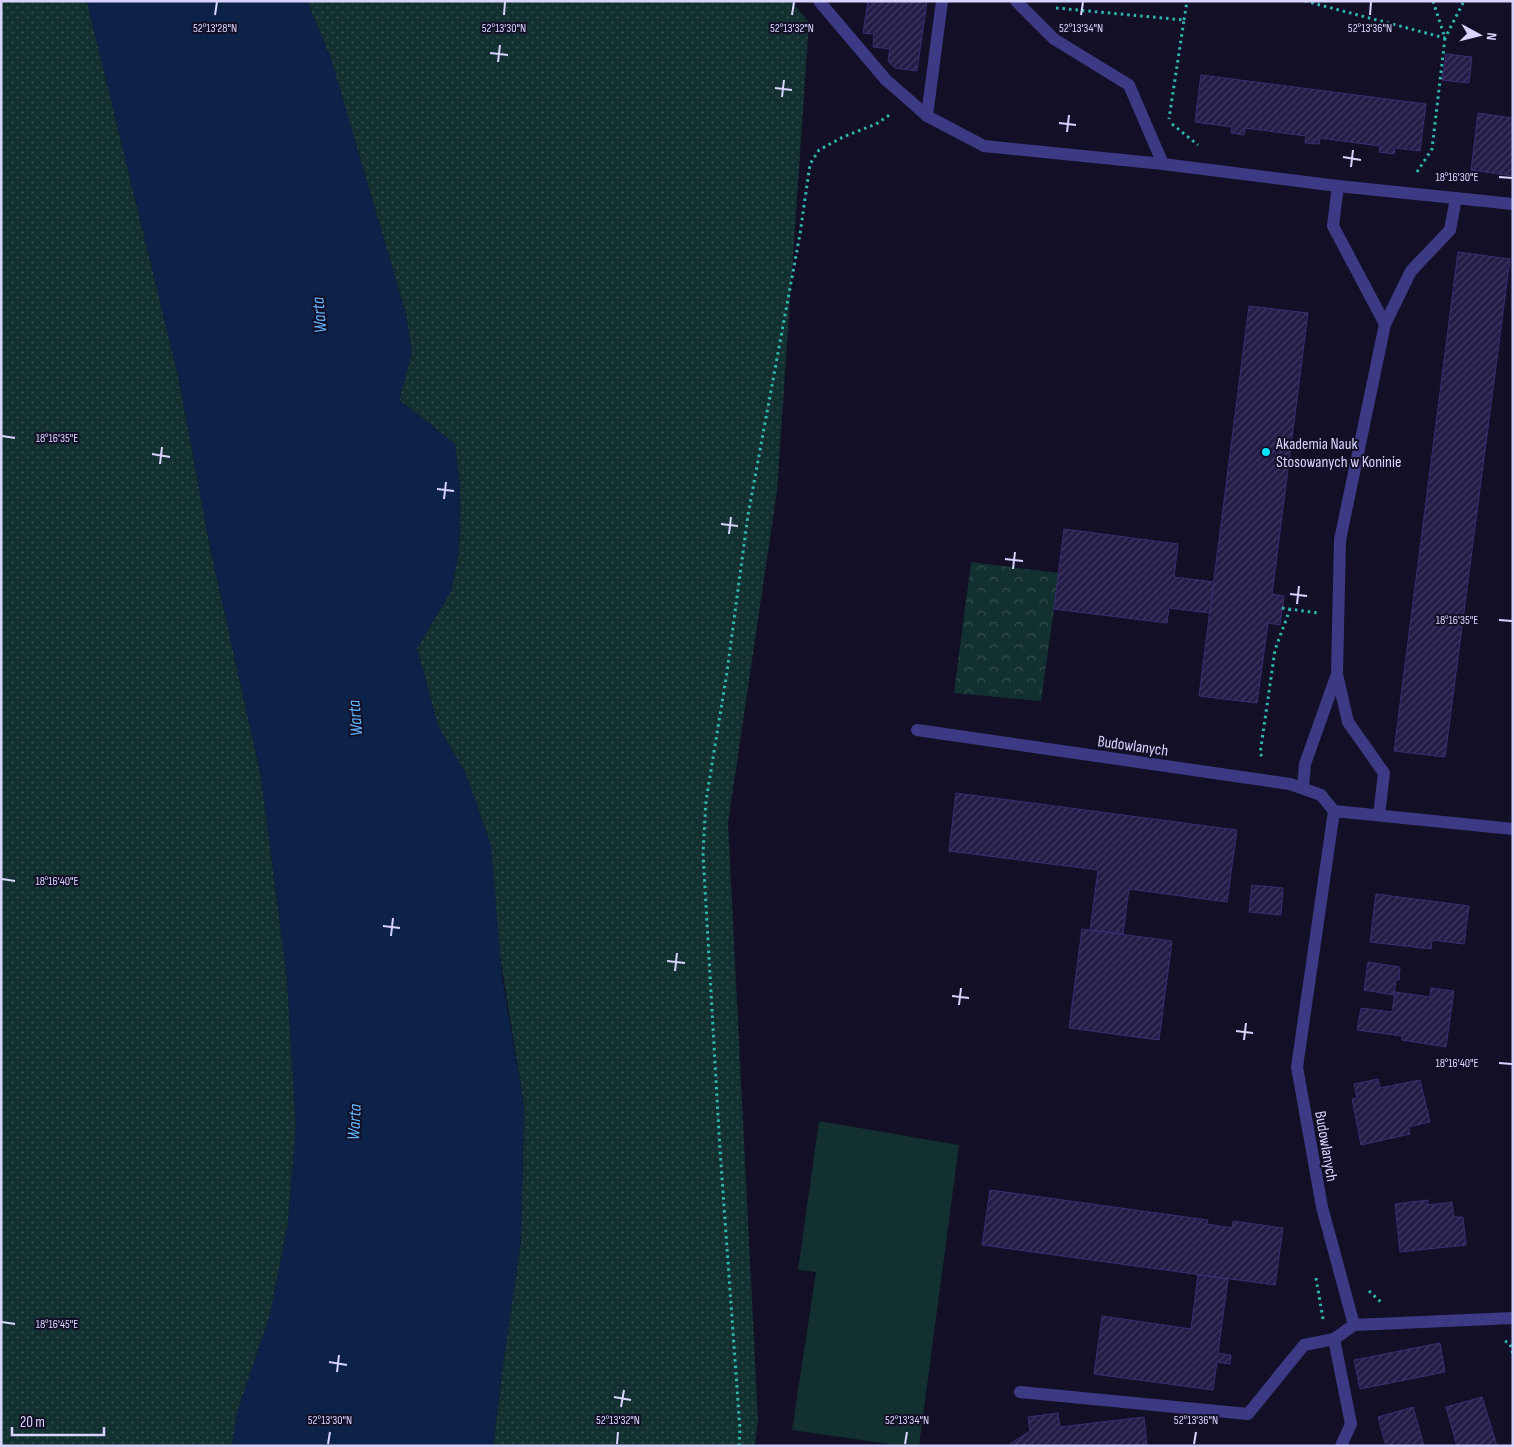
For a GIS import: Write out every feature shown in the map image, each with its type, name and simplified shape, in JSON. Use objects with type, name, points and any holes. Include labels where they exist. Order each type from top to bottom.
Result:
[{"type":"street","points":[[820,1],[886,80],[927,116],[984,146],[1163,164],[1338,186],[1513,204]]},
{"type":"street","points":[[927,116],[942,1]]},
{"type":"street","points":[[1016,1],[1054,39],[1129,85],[1163,164]]},
{"type":"street","points":[[1338,186],[1333,226],[1385,324]]},
{"type":"street","points":[[1379,815],[1384,773],[1348,722],[1337,674],[1340,540],[1385,324],[1411,271],[1450,230],[1456,198]]},
{"type":"street","points":[[1302,787],[1305,764],[1337,674]]},
{"type":"street","name":"Budowlanych","points":[[917,730],[1290,784],[1321,794],[1334,812],[1297,1067],[1322,1207],[1354,1325]]},
{"type":"street","points":[[1334,812],[1513,829]]},
{"type":"street","points":[[1020,1392],[1248,1414],[1304,1345],[1330,1340],[1354,1325],[1513,1318]]},
{"type":"street","points":[[1330,1340],[1351,1424],[1341,1446]]},
{"type":"path","points":[[1186,1],[1169,122],[1199,145]]},
{"type":"path","points":[[1305,1],[1445,38]]},
{"type":"path","points":[[1434,1],[1445,38]]},
{"type":"path","points":[[1413,178],[1432,149],[1445,38],[1464,1]]},
{"type":"path","points":[[1052,8],[1184,20]]},
{"type":"path","points":[[739,1446],[740,1430],[720,1150],[703,853],[706,801],[727,672],[748,515],[800,234],[810,164],[819,150],[842,137],[876,124],[909,100]]},
{"type":"path","points":[[1282,608],[1338,616]]},
{"type":"path","points":[[1266,760],[1260,754],[1275,650],[1290,610]]},
{"type":"path","points":[[1315,1276],[1330,1340]]},
{"type":"path","points":[[1366,1288],[1384,1305]]},
{"type":"green space","points":[[1,1],[87,1],[179,379],[210,547],[261,776],[287,978],[296,1126],[288,1224],[270,1315],[237,1413],[232,1446],[1,1446]]},
{"type":"green space","points":[[307,1],[791,1],[809,22],[777,491],[728,823],[758,1420],[755,1446],[493,1446],[521,1239],[524,1106],[476,806],[466,774],[438,726],[417,648],[451,591],[459,551],[460,486],[455,444],[399,400],[412,353],[406,315],[331,59]]},
{"type":"green space","points":[[971,562],[1059,573],[1041,701],[954,693]]},
{"type":"green space","points":[[819,1121],[959,1145],[919,1446],[903,1446],[792,1430],[816,1272],[798,1270]]},
{"type":"water","name":"Warta","points":[[87,1],[307,1],[331,59],[406,315],[412,353],[399,400],[455,444],[460,486],[459,551],[451,591],[417,648],[438,726],[466,774],[491,845],[502,977],[524,1106],[521,1239],[493,1446],[232,1446],[237,1413],[270,1315],[288,1224],[296,1126],[287,978],[261,776],[210,547],[179,379]]},
{"type":"building","points":[[868,1],[927,1],[917,71],[895,68],[888,61],[890,49],[873,47],[874,34],[863,33]]},
{"type":"building","points":[[1446,54],[1472,57],[1469,83],[1442,80]]},
{"type":"building","points":[[1201,75],[1426,104],[1420,151],[1395,148],[1394,154],[1379,152],[1380,146],[1320,138],[1319,144],[1305,143],[1306,136],[1245,128],[1244,135],[1231,133],[1232,127],[1195,122]]},
{"type":"building","points":[[1478,113],[1513,118],[1513,176],[1471,170]]},
{"type":"building","points":[[1458,252],[1510,259],[1445,757],[1394,751]]},
{"type":"building","points":[[1249,306],[1308,313],[1272,594],[1284,596],[1280,625],[1268,623],[1257,703],[1199,696]]},
{"type":"building","points":[[1064,529],[1178,544],[1174,577],[1214,582],[1210,613],[1169,608],[1167,623],[1054,609]]},
{"type":"building","points":[[956,793],[1237,830],[1227,902],[1129,889],[1123,934],[1090,930],[1098,870],[949,851]]},
{"type":"building","points":[[1252,885],[1283,888],[1281,915],[1249,912]]},
{"type":"building","points":[[1376,894],[1469,906],[1464,944],[1432,940],[1431,949],[1370,942]]},
{"type":"building","points":[[1082,929],[1172,941],[1159,1040],[1069,1028]]},
{"type":"building","points":[[1368,962],[1400,967],[1399,980],[1396,980],[1394,995],[1364,990]]},
{"type":"building","points":[[1431,988],[1454,991],[1446,1047],[1402,1040],[1402,1036],[1357,1030],[1361,1008],[1392,1012],[1395,992],[1430,997]]},
{"type":"building","points":[[1378,1079],[1380,1088],[1420,1080],[1430,1122],[1408,1127],[1410,1134],[1361,1145],[1352,1099],[1357,1098],[1354,1084]]},
{"type":"building","points":[[990,1190],[1208,1220],[1207,1224],[1232,1228],[1233,1221],[1283,1228],[1275,1285],[982,1245]]},
{"type":"building","points":[[1428,1200],[1428,1205],[1452,1202],[1454,1217],[1463,1217],[1466,1245],[1400,1252],[1395,1204]]},
{"type":"building","points":[[1198,1275],[1228,1279],[1218,1353],[1231,1355],[1230,1364],[1217,1362],[1213,1390],[1094,1374],[1102,1316],[1191,1329]]},
{"type":"building","points":[[1440,1343],[1445,1372],[1360,1389],[1354,1360]]},
{"type":"building","points":[[1482,1397],[1497,1446],[1457,1446],[1446,1407]]},
{"type":"building","points":[[1413,1407],[1424,1446],[1386,1446],[1378,1417]]},
{"type":"building","points":[[1058,1413],[1060,1427],[1144,1417],[1147,1446],[1007,1446],[1030,1431],[1028,1417]]},
{"type":"place","name":"Akademia Nauk Stosowanych w Koninie","points":[[1266,452]]}]
